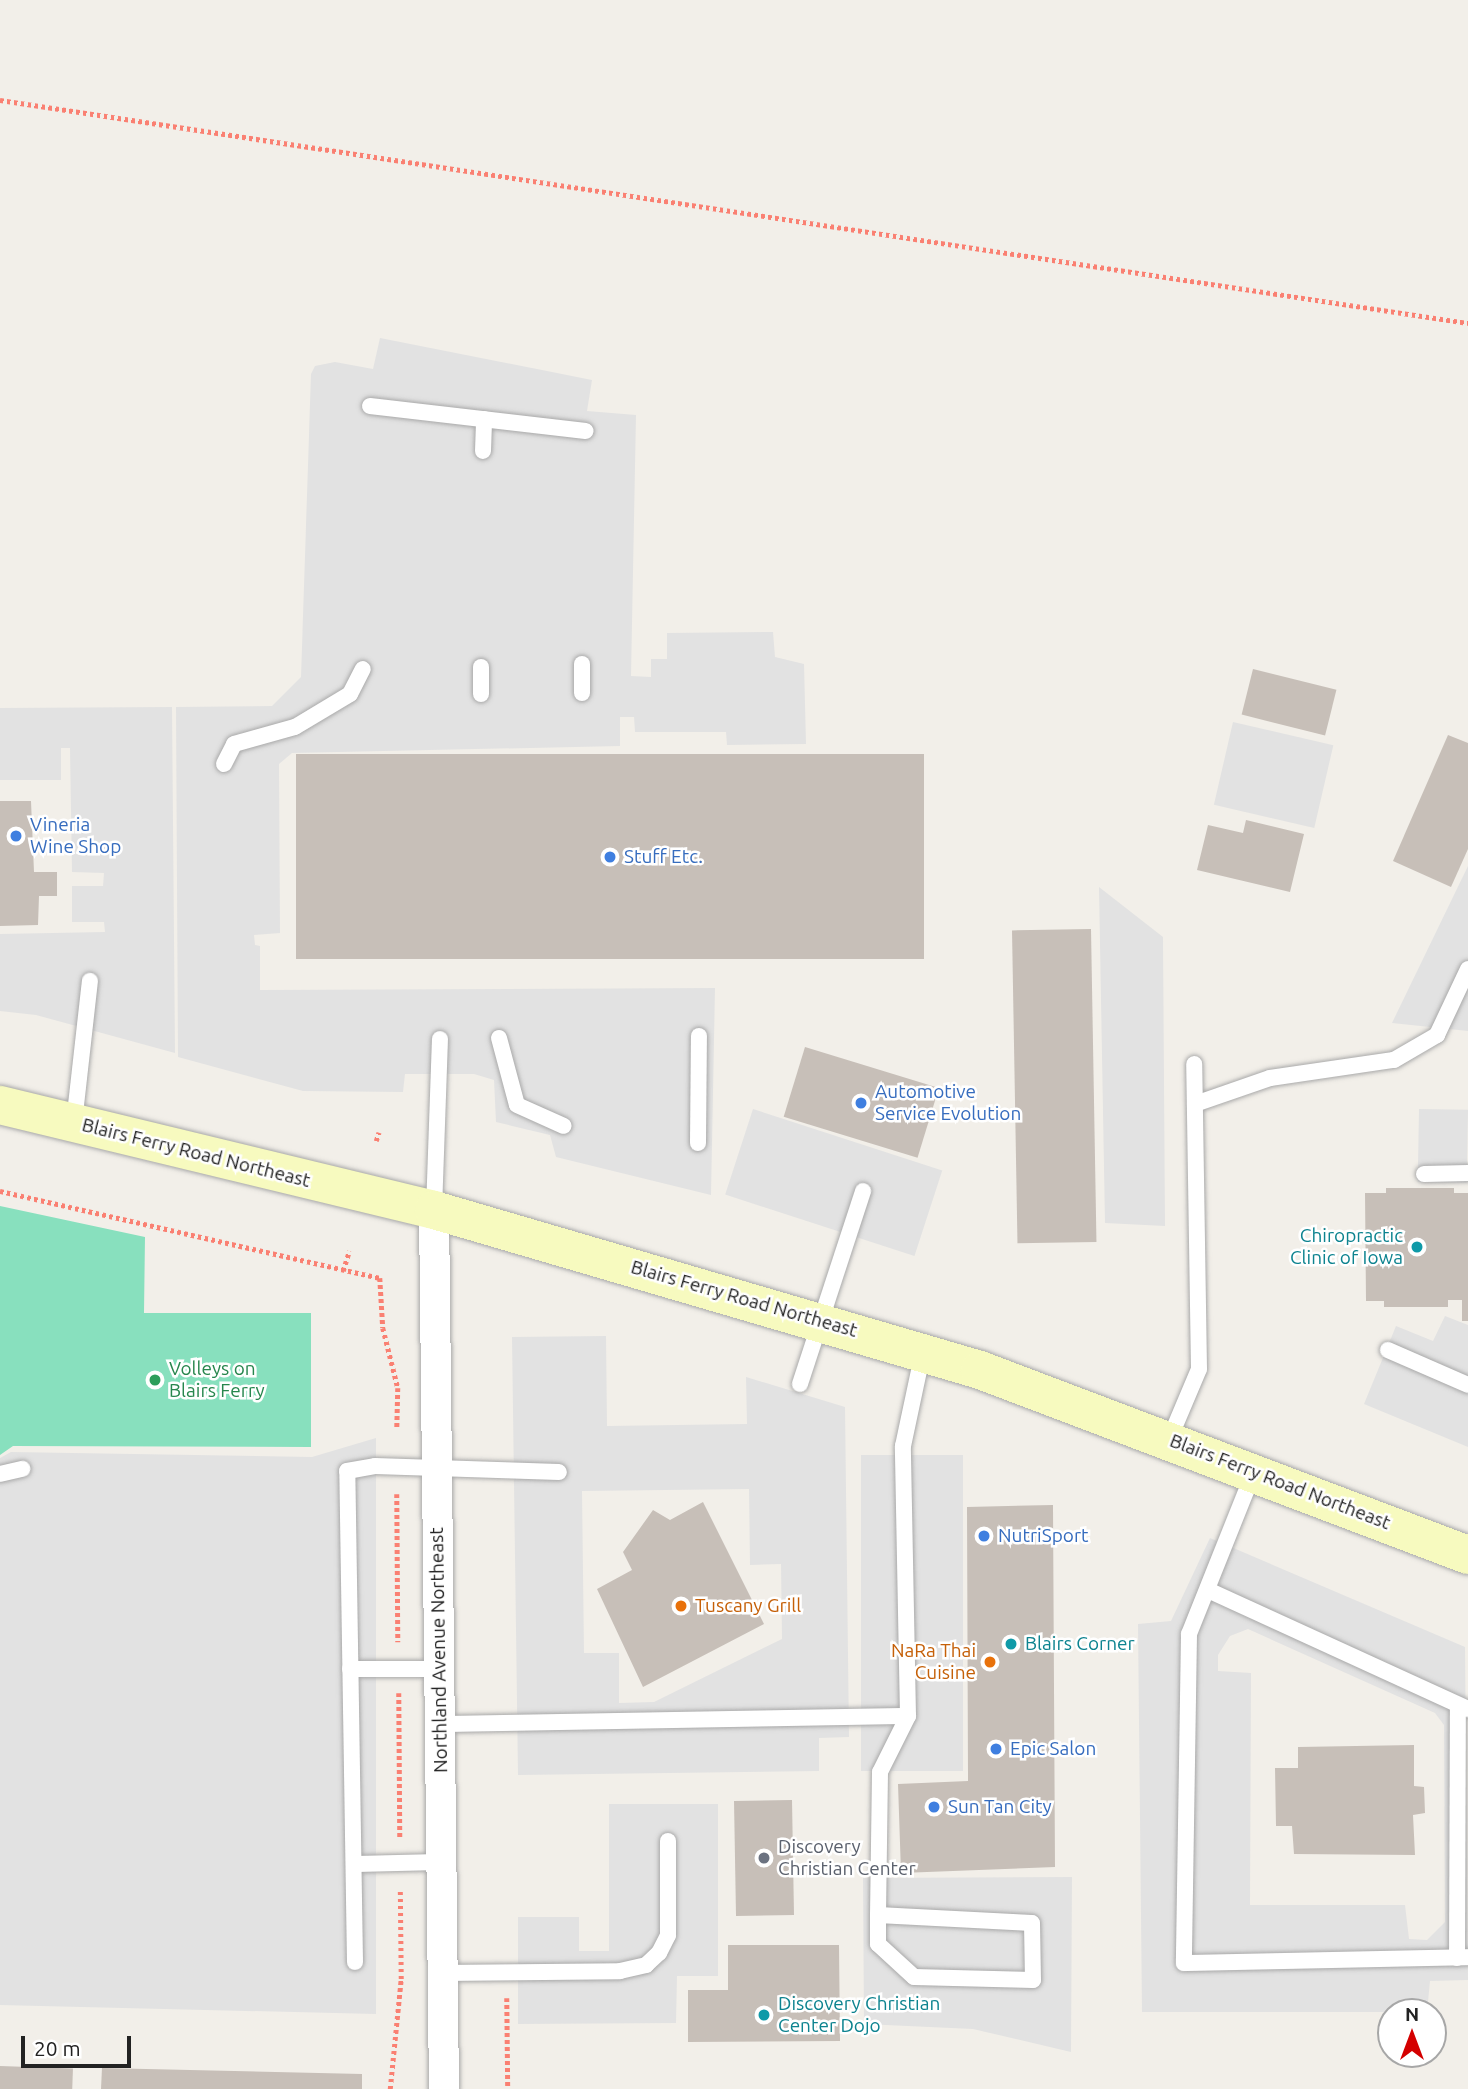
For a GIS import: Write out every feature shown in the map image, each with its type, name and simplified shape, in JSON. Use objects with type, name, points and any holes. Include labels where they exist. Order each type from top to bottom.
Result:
[{"type":"main road","name":"Blairs Ferry Road Northeast","points":[[0,1105],[434,1210],[923,1352],[1254,1471],[1468,1555]]},
{"type":"street","name":"Northland Avenue Northeast","points":[[434,1210],[444,2089]]},
{"type":"lane","points":[[370,406],[586,431]]},
{"type":"lane","points":[[483,451],[484,419]]},
{"type":"lane","points":[[582,664],[582,693]]},
{"type":"lane","points":[[481,667],[481,694]]},
{"type":"lane","points":[[224,764],[234,744],[295,727],[350,695],[363,669]]},
{"type":"lane","points":[[1195,1104],[1270,1078],[1394,1060],[1437,1035],[1468,969]]},
{"type":"lane","points":[[74,1123],[90,981]]},
{"type":"lane","points":[[698,1143],[699,1036]]},
{"type":"lane","points":[[499,1038],[517,1105],[564,1126]]},
{"type":"lane","points":[[434,1210],[440,1039]]},
{"type":"lane","points":[[1169,1440],[1199,1369],[1194,1063]]},
{"type":"lane","points":[[1424,1174],[1468,1173]]},
{"type":"lane","points":[[800,1384],[863,1191]]},
{"type":"lane","points":[[1388,1350],[1468,1385]]},
{"type":"lane","points":[[878,1914],[1032,1923],[1033,1980],[914,1978],[878,1944],[878,1914],[880,1772],[908,1716],[903,1446],[923,1352]]},
{"type":"lane","points":[[355,1962],[347,1471],[375,1466],[559,1472]]},
{"type":"lane","points":[[0,1474],[22,1469]]},
{"type":"lane","points":[[1208,1590],[1463,1707],[1462,1958],[1184,1963],[1189,1634],[1254,1471]]},
{"type":"lane","points":[[350,1669],[439,1669]]},
{"type":"lane","points":[[440,1724],[908,1716]]},
{"type":"lane","points":[[442,1973],[620,1971],[646,1965],[659,1953],[668,1936],[668,1841]]},
{"type":"lane","points":[[354,1864],[441,1862]]},
{"type":"path","points":[[0,100],[1468,323]]},
{"type":"path","points":[[376,1141],[379,1132]]},
{"type":"path","points":[[0,1191],[380,1278],[383,1328],[398,1388],[397,1429]]},
{"type":"path","points":[[343,1271],[349,1251]]},
{"type":"path","points":[[390,2089],[401,1979],[397,1489]]},
{"type":"path","points":[[507,1973],[509,2089]]},
{"type":"green space","name":"Volleys on Blairs Ferry","points":[[0,1206],[145,1237],[144,1313],[311,1313],[311,1447],[13,1446],[0,1455]]},
{"type":"shaded area","points":[[380,338],[592,380],[587,411],[636,415],[631,676],[651,677],[651,659],[667,659],[667,633],[773,632],[775,657],[804,664],[806,744],[727,745],[726,732],[635,732],[634,717],[620,717],[620,746],[292,753],[279,764],[280,933],[254,935],[255,945],[260,946],[260,990],[715,988],[711,1195],[556,1157],[550,1135],[496,1122],[494,1080],[474,1074],[405,1074],[403,1092],[303,1091],[178,1057],[176,707],[272,706],[301,677],[311,374],[315,366],[335,362],[373,369]]},
{"type":"shaded area","points":[[172,707],[175,1053],[36,1015],[0,1011],[0,934],[105,932],[104,922],[72,922],[72,886],[103,886],[104,873],[72,872],[70,748],[61,748],[61,780],[0,780],[0,708]]},
{"type":"shaded area","points":[[1233,722],[1333,745],[1314,828],[1214,805]]},
{"type":"shaded area","points":[[1468,866],[1468,1031],[1392,1023]]},
{"type":"shaded area","points":[[1099,887],[1163,937],[1165,1226],[1105,1223]]},
{"type":"shaded area","points":[[753,1109],[942,1170],[914,1256],[725,1195]]},
{"type":"shaded area","points":[[1419,1109],[1468,1110],[1467,1183],[1418,1182]]},
{"type":"shaded area","points":[[1445,1316],[1468,1325],[1468,1447],[1364,1404],[1396,1326],[1433,1341]]},
{"type":"shaded area","points":[[606,1336],[607,1426],[747,1424],[746,1377],[845,1407],[849,1737],[819,1738],[819,1771],[518,1775],[512,1337]],"holes":[[[749,1489],[750,1565],[781,1564],[782,1639],[654,1702],[619,1703],[619,1653],[584,1653],[582,1491]]]},
{"type":"shaded area","points":[[376,1438],[376,2014],[0,2005],[0,1458],[11,1452],[312,1457]]},
{"type":"shaded area","points":[[861,1455],[963,1455],[963,1771],[861,1771]]},
{"type":"shaded area","points":[[1210,1538],[1465,1647],[1468,1980],[1430,1981],[1428,1998],[1377,1998],[1377,2012],[1142,2012],[1138,1624],[1171,1621]],"holes":[[[1248,1629],[1435,1713],[1444,1725],[1445,1922],[1427,1940],[1409,1939],[1405,1905],[1250,1905],[1251,1673],[1218,1671],[1218,1655],[1230,1636]]]},
{"type":"shaded area","points":[[609,1804],[718,1804],[718,1976],[677,1976],[676,2023],[518,2024],[518,1917],[579,1917],[579,1951],[609,1951]]},
{"type":"shaded area","points":[[1072,1877],[1071,2052],[973,2029],[864,2024],[863,1878]]},
{"type":"building","points":[[1253,669],[1336,690],[1325,735],[1242,715]]},
{"type":"building","points":[[1448,735],[1468,743],[1468,849],[1451,887],[1393,861]]},
{"type":"building","name":"Stuff Etc.","points":[[296,754],[924,754],[924,959],[296,959]]},
{"type":"building","name":"Vineria Wine Shop","points":[[0,801],[31,801],[34,872],[57,872],[57,896],[39,896],[38,925],[0,926]]},
{"type":"building","points":[[1246,820],[1304,834],[1290,892],[1197,870],[1208,825],[1243,833]]},
{"type":"building","points":[[1091,929],[1096,1242],[1017,1243],[1012,930]]},
{"type":"building","name":"Automotive Service Evolution","points":[[805,1047],[939,1088],[918,1158],[784,1117]]},
{"type":"building","name":"Chiropractic Clinic of Iowa","points":[[1386,1188],[1454,1188],[1454,1193],[1468,1193],[1468,1321],[1462,1321],[1462,1300],[1448,1300],[1448,1307],[1384,1307],[1384,1301],[1366,1301],[1365,1193],[1386,1193]]},
{"type":"building","name":"Tuscany Grill","points":[[703,1502],[764,1624],[643,1687],[597,1589],[632,1570],[623,1552],[653,1510],[670,1520]]},
{"type":"building","name":"Blairs Corner","points":[[1053,1505],[1055,1867],[901,1873],[898,1784],[968,1781],[967,1507]]},
{"type":"building","points":[[1414,1745],[1414,1786],[1424,1787],[1425,1813],[1413,1815],[1415,1855],[1294,1854],[1292,1826],[1276,1826],[1275,1768],[1298,1768],[1298,1747]]},
{"type":"building","name":"Discovery Christian Center","points":[[792,1800],[794,1915],[736,1916],[734,1801]]},
{"type":"building","name":"Discovery Christian Center Dojo","points":[[728,1945],[839,1945],[840,2041],[688,2042],[688,1990],[728,1990]]},
{"type":"building","points":[[0,2066],[73,2069],[72,2089],[0,2089]]},
{"type":"building","points":[[102,2068],[362,2074],[362,2089],[101,2089]]},
{"type":"place","name":"Vineria Wine Shop","points":[[16,836]]},
{"type":"place","name":"Stuff Etc.","points":[[610,857]]},
{"type":"place","name":"Automotive Service Evolution","points":[[861,1103]]},
{"type":"place","name":"Chiropractic Clinic of Iowa","points":[[1417,1247]]},
{"type":"place","name":"Volleys on Blairs Ferry","points":[[155,1380]]},
{"type":"place","name":"NutriSport","points":[[984,1536]]},
{"type":"place","name":"Tuscany Grill","points":[[681,1606]]},
{"type":"place","name":"Blairs Corner","points":[[1011,1644]]},
{"type":"place","name":"NaRa Thai Cuisine","points":[[990,1662]]},
{"type":"place","name":"Epic Salon","points":[[996,1749]]},
{"type":"place","name":"Sun Tan City","points":[[934,1807]]},
{"type":"place","name":"Discovery Christian Center","points":[[764,1858]]},
{"type":"place","name":"Discovery Christian Center Dojo","points":[[764,2015]]}]
